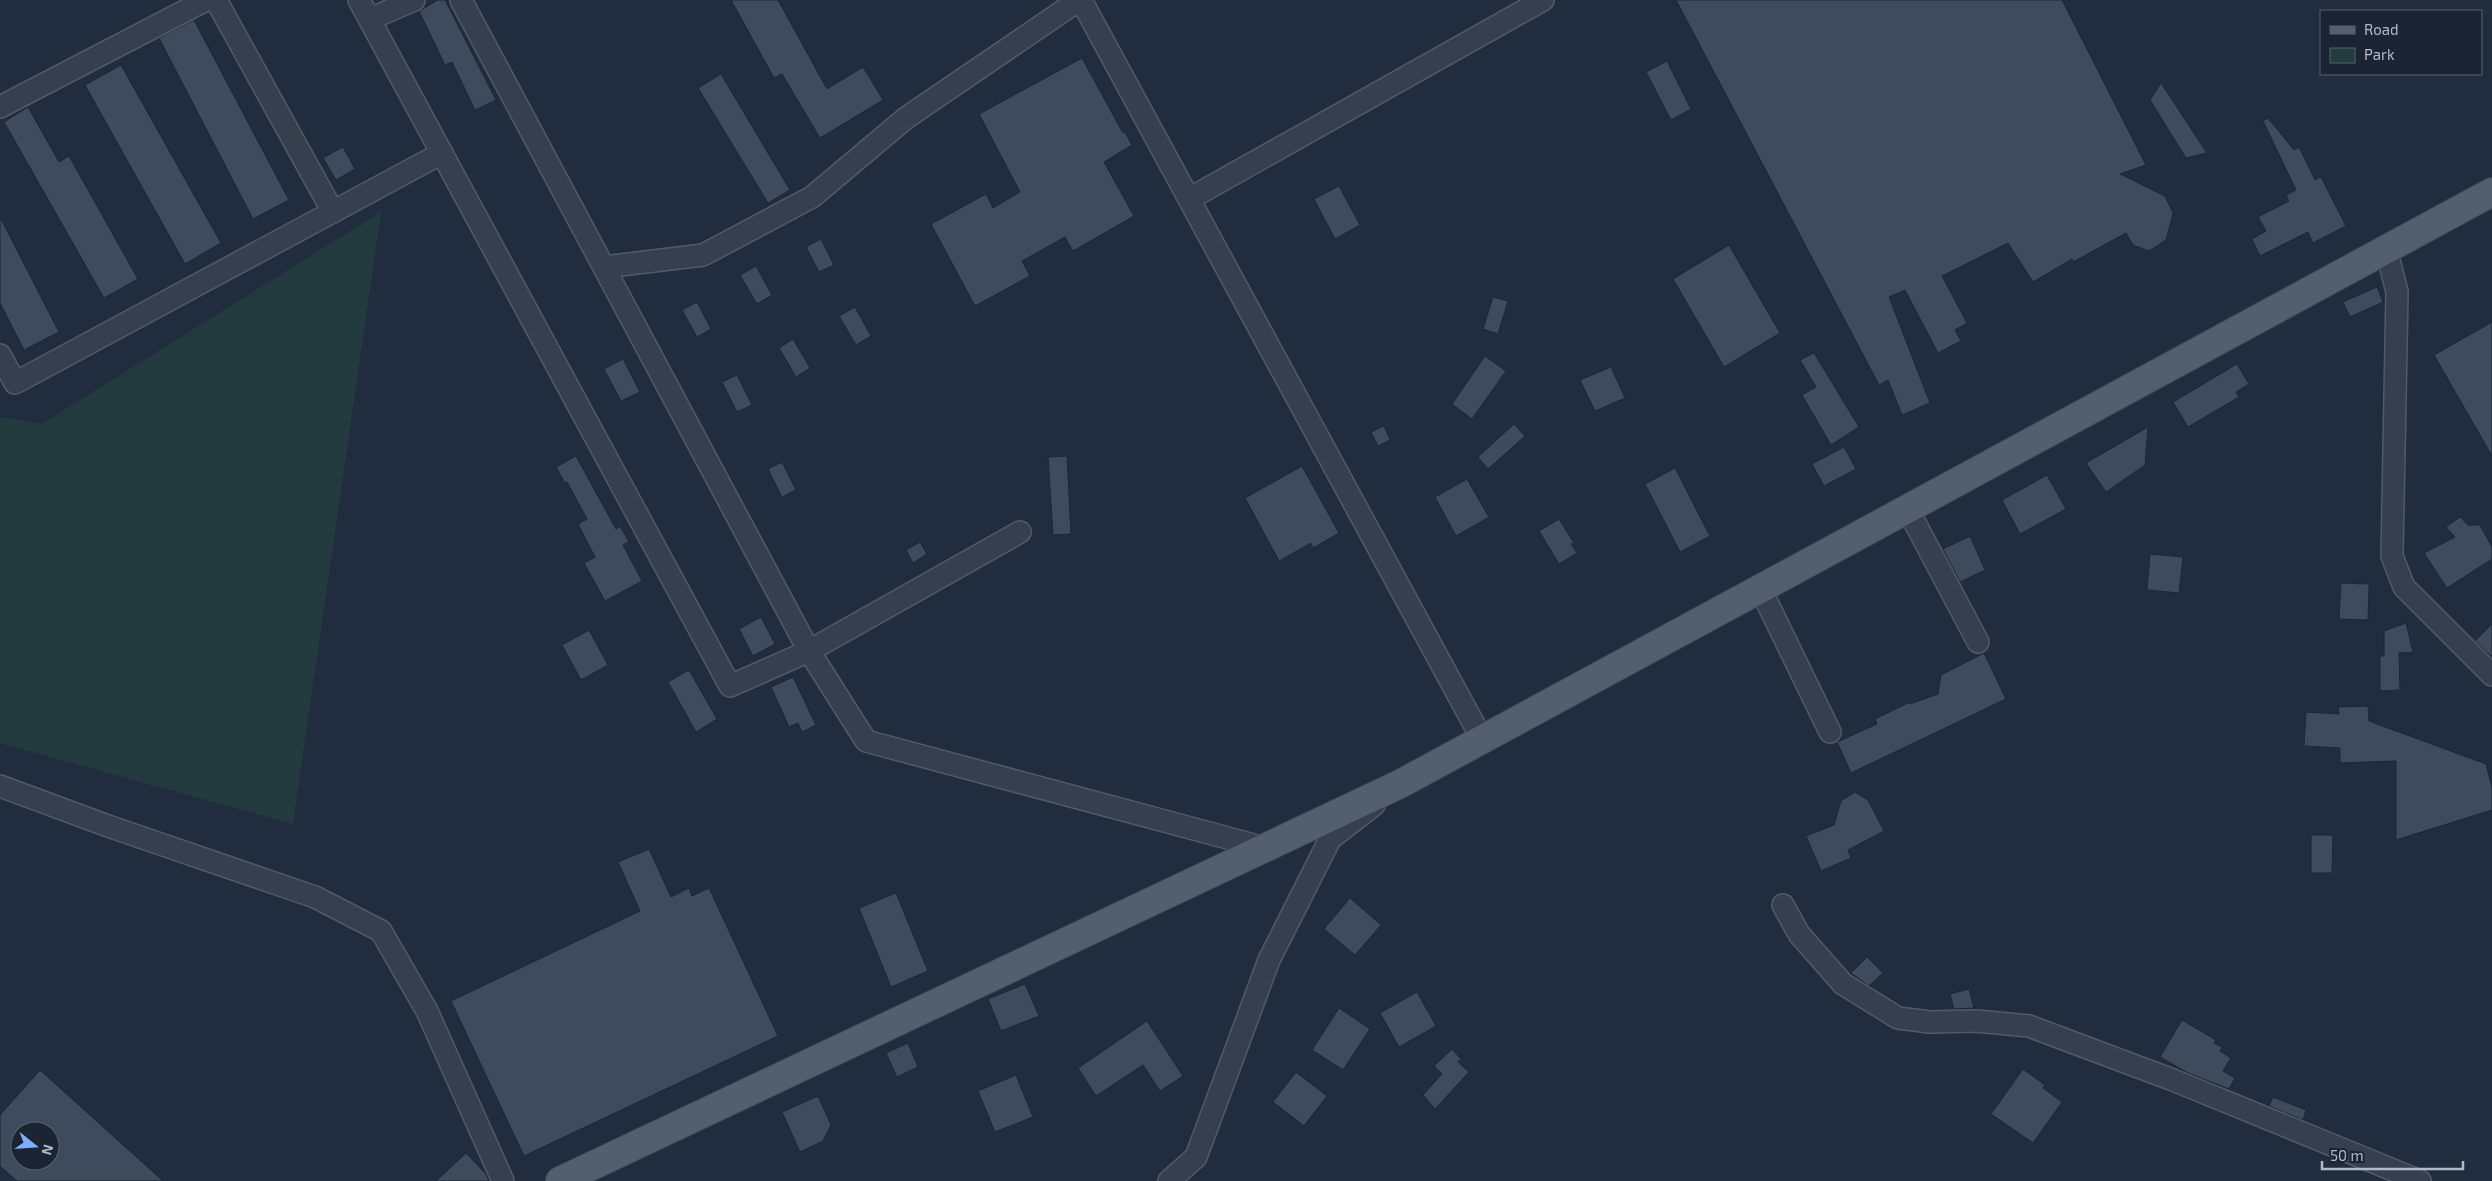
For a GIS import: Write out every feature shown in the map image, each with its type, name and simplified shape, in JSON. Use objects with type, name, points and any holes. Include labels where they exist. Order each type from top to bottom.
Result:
[{"type":"main road","points":[[560,1181],[1400,784],[2492,192]]},
{"type":"street","points":[[0,107],[206,0]]},
{"type":"street","points":[[216,0],[333,212]]},
{"type":"street","points":[[359,0],[730,686],[809,651],[1020,532]]},
{"type":"street","points":[[370,19],[414,0]]},
{"type":"street","points":[[461,0],[809,651],[866,741],[1264,848]]},
{"type":"street","points":[[604,267],[703,255],[812,197],[906,118],[1080,0],[1482,739]]},
{"type":"street","points":[[1189,199],[1543,0]]},
{"type":"street","points":[[0,355],[15,383],[442,153]]},
{"type":"street","points":[[2386,248],[2397,292],[2392,556],[2404,587],[2492,675]]},
{"type":"street","points":[[1907,508],[1978,642]]},
{"type":"street","points":[[1760,588],[1830,732]]},
{"type":"street","points":[[1169,1181],[1196,1156],[1269,960],[1330,839],[1400,784]]},
{"type":"street","points":[[0,786],[108,826],[315,897],[381,931],[427,1011],[503,1181]]},
{"type":"street","points":[[1783,905],[1799,934],[1843,984],[1898,1018],[1930,1022],[1976,1022],[2029,1026],[2174,1080],[2420,1181]]},
{"type":"green space","points":[[381,212],[293,824],[0,743],[0,417],[42,424]]},
{"type":"building","points":[[438,0],[445,0],[496,100],[475,110],[452,62],[445,65],[419,11]]},
{"type":"building","points":[[731,0],[778,0],[827,89],[863,67],[883,100],[820,138],[782,74],[774,78]]},
{"type":"building","points":[[1676,0],[2062,0],[2146,165],[2120,174],[2165,196],[2173,213],[2166,240],[2149,251],[2133,245],[2126,233],[2073,262],[2072,259],[2033,282],[2008,243],[1942,276],[1967,323],[1955,330],[1961,341],[1938,353],[1905,290],[1889,297],[1930,403],[1902,415],[1888,380],[1879,385]]},
{"type":"building","points":[[194,20],[289,200],[253,219],[159,38]]},
{"type":"building","points":[[1082,58],[1123,133],[1125,132],[1132,145],[1104,162],[1134,216],[1073,251],[1065,237],[1022,261],[1030,276],[975,306],[931,224],[986,194],[993,208],[1020,192],[979,114]]},
{"type":"building","points":[[1667,61],[1691,109],[1671,120],[1646,72]]},
{"type":"building","points":[[121,65],[221,243],[185,264],[85,85]]},
{"type":"building","points":[[721,74],[790,190],[768,203],[698,88]]},
{"type":"building","points":[[2161,83],[2207,153],[2186,158],[2150,100]]},
{"type":"building","points":[[28,107],[59,162],[69,156],[138,279],[104,298],[4,122]]},
{"type":"building","points":[[2268,118],[2294,150],[2299,147],[2315,180],[2321,177],[2346,226],[2313,243],[2308,232],[2260,256],[2252,239],[2266,231],[2258,217],[2289,201],[2286,195],[2296,190],[2263,121]]},
{"type":"building","points":[[343,147],[355,169],[336,180],[323,158]]},
{"type":"building","points":[[1339,186],[1360,225],[1335,239],[1314,199]]},
{"type":"building","points":[[0,217],[59,332],[24,350],[0,303]]},
{"type":"building","points":[[821,239],[834,265],[819,272],[806,247]]},
{"type":"building","points":[[1729,245],[1780,333],[1724,367],[1673,279]]},
{"type":"building","points":[[756,266],[772,295],[757,304],[740,275]]},
{"type":"building","points":[[2377,287],[2383,302],[2350,317],[2343,302]]},
{"type":"building","points":[[1493,297],[1508,301],[1498,334],[1483,329]]},
{"type":"building","points":[[697,302],[711,329],[697,337],[682,310]]},
{"type":"building","points":[[855,307],[871,336],[856,345],[839,316]]},
{"type":"building","points":[[2492,322],[2492,456],[2434,355]]},
{"type":"building","points":[[793,339],[810,368],[796,377],[779,348]]},
{"type":"building","points":[[1814,353],[1859,427],[1831,445],[1802,395],[1816,387],[1800,360]]},
{"type":"building","points":[[1485,356],[1506,371],[1472,419],[1452,404]]},
{"type":"building","points":[[623,359],[640,392],[621,401],[604,369]]},
{"type":"building","points":[[2237,364],[2249,384],[2236,392],[2239,397],[2188,427],[2173,402]]},
{"type":"building","points":[[1611,367],[1625,398],[1595,411],[1580,380]]},
{"type":"building","points":[[737,375],[752,405],[737,412],[722,382]]},
{"type":"building","points":[[1514,424],[1525,436],[1488,469],[1478,457]]},
{"type":"building","points":[[1384,426],[1390,440],[1378,446],[1371,432]]},
{"type":"building","points":[[2148,427],[2145,465],[2106,492],[2086,463]]},
{"type":"building","points":[[1844,447],[1856,469],[1824,486],[1812,464]]},
{"type":"building","points":[[576,456],[616,529],[620,526],[629,542],[623,545],[642,581],[605,601],[584,563],[595,557],[578,524],[587,519],[567,482],[565,483],[556,467]]},
{"type":"building","points":[[1067,456],[1071,534],[1053,535],[1048,457]]},
{"type":"building","points":[[782,462],[796,490],[782,497],[768,469]]},
{"type":"building","points":[[1302,466],[1339,533],[1313,548],[1311,543],[1279,561],[1245,498]]},
{"type":"building","points":[[1675,468],[1710,536],[1680,552],[1645,484]]},
{"type":"building","points":[[2047,475],[2066,509],[2020,534],[2002,500]]},
{"type":"building","points":[[1467,479],[1489,517],[1456,536],[1435,497]]},
{"type":"building","points":[[2460,517],[2468,525],[2480,525],[2492,547],[2492,559],[2447,588],[2424,553],[2455,537],[2446,527]]},
{"type":"building","points":[[1559,519],[1574,543],[1571,544],[1577,553],[1559,564],[1539,531]]},
{"type":"building","points":[[1970,536],[1985,570],[1960,582],[1943,549]]},
{"type":"building","points":[[920,542],[927,554],[913,563],[906,550]]},
{"type":"building","points":[[2150,554],[2183,557],[2179,593],[2147,590]]},
{"type":"building","points":[[2341,583],[2369,584],[2368,620],[2339,619]]},
{"type":"building","points":[[761,617],[775,644],[753,656],[739,629]]},
{"type":"building","points":[[2406,623],[2413,652],[2399,653],[2400,690],[2380,691],[2380,656],[2384,656],[2384,631]]},
{"type":"building","points":[[2492,624],[2492,657],[2475,641]]},
{"type":"building","points":[[589,630],[608,665],[581,680],[562,645]]},
{"type":"building","points":[[1984,653],[2006,699],[1851,773],[1837,742],[1877,724],[1875,719],[1910,702],[1910,704],[1938,694],[1941,675]]},
{"type":"building","points":[[689,670],[717,719],[696,732],[668,682]]},
{"type":"building","points":[[793,677],[816,725],[802,732],[798,723],[789,727],[771,687]]},
{"type":"building","points":[[2368,706],[2369,721],[2486,764],[2492,787],[2492,810],[2396,840],[2396,761],[2340,763],[2340,748],[2304,746],[2306,712],[2339,714],[2338,707]]},
{"type":"building","points":[[1855,792],[1868,800],[1884,831],[1848,850],[1851,858],[1821,871],[1806,836],[1834,825],[1841,801]]},
{"type":"building","points":[[2311,835],[2333,835],[2332,873],[2311,873]]},
{"type":"building","points":[[649,849],[671,897],[689,888],[692,896],[709,888],[778,1036],[524,1156],[451,1001],[640,911],[618,862]]},
{"type":"building","points":[[896,893],[928,971],[891,987],[859,908]]},
{"type":"building","points":[[1350,898],[1381,925],[1355,955],[1324,929]]},
{"type":"building","points":[[1867,957],[1883,973],[1869,986],[1851,973]]},
{"type":"building","points":[[1025,984],[1039,1016],[1001,1031],[988,999]]},
{"type":"building","points":[[1969,989],[1974,1008],[1954,1009],[1950,994]]},
{"type":"building","points":[[1417,992],[1436,1026],[1399,1047],[1380,1013]]},
{"type":"building","points":[[1339,1008],[1370,1029],[1343,1070],[1312,1050]]},
{"type":"building","points":[[2182,1020],[2216,1040],[2214,1043],[2222,1047],[2220,1051],[2231,1058],[2223,1071],[2235,1078],[2229,1089],[2188,1073],[2160,1057]]},
{"type":"building","points":[[1147,1021],[1183,1076],[1160,1091],[1143,1065],[1096,1096],[1078,1068]]},
{"type":"building","points":[[908,1043],[918,1067],[897,1077],[886,1053]]},
{"type":"building","points":[[1452,1049],[1461,1059],[1458,1062],[1469,1072],[1435,1109],[1423,1095],[1442,1074],[1434,1066]]},
{"type":"building","points":[[2023,1069],[2045,1085],[2043,1088],[2062,1102],[2033,1143],[1991,1114]]},
{"type":"building","points":[[40,1070],[163,1181],[17,1181],[0,1166],[0,1115]]},
{"type":"building","points":[[1296,1072],[1327,1096],[1304,1126],[1273,1102]]},
{"type":"building","points":[[1016,1075],[1033,1117],[995,1132],[978,1091]]},
{"type":"building","points":[[818,1096],[831,1125],[823,1141],[800,1152],[782,1112]]},
{"type":"building","points":[[2273,1097],[2306,1110],[2303,1120],[2269,1106]]},
{"type":"building","points":[[466,1153],[486,1174],[489,1181],[436,1181]]}]
